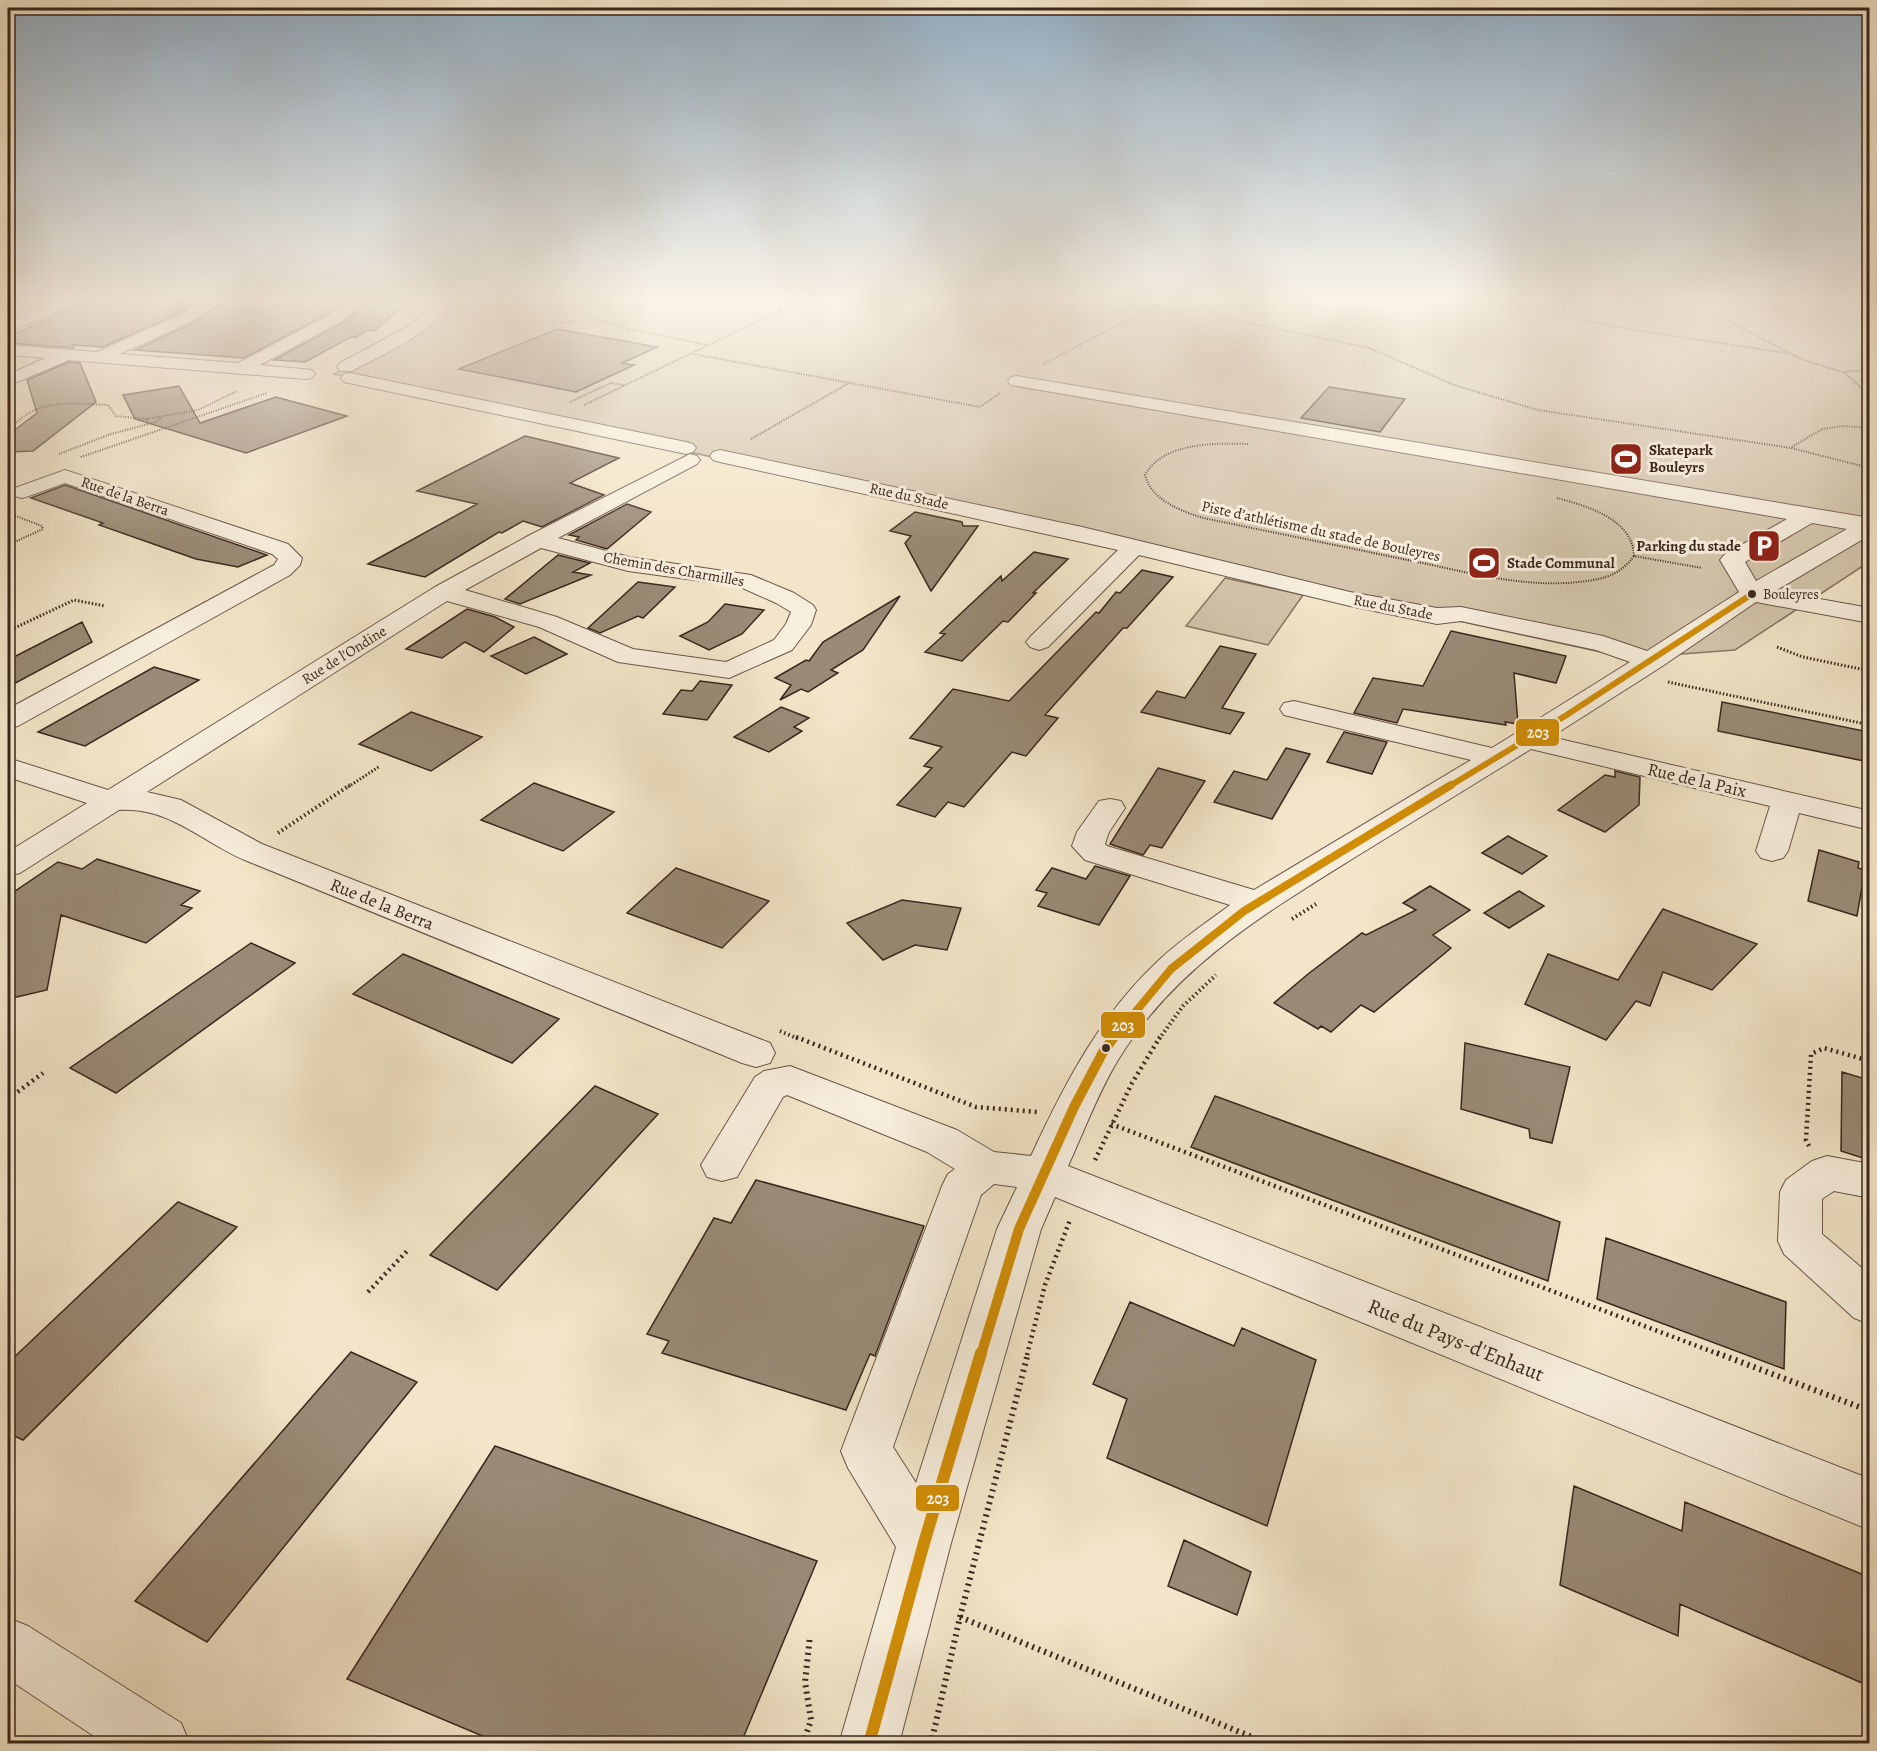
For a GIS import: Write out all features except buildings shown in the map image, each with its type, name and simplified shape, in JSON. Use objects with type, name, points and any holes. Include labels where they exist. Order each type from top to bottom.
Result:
[{"type":"street","name":"Rue du Stade","points":[[370,381],[532,415],[688,454],[703,461],[720,456],[1134,547],[1350,599],[1437,616],[1461,614],[1603,644],[1661,668]]},
{"type":"street","points":[[1017,381],[1869,526]]},
{"type":"street","points":[[532,415],[561,402]]},
{"type":"street","name":"Rue de l'Ondine","points":[[8,866],[444,592],[688,454]]},
{"type":"street","name":"Rue de la Berra","points":[[8,720],[282,570],[288,565],[290,558],[280,549],[65,476],[22,492]]},
{"type":"street","points":[[1808,516],[1732,560],[1752,594],[1869,616]]},
{"type":"street","points":[[869,1743],[924,1543],[1019,1229],[1062,1182],[1098,1061],[1121,1028],[1171,969],[1244,911],[1274,911],[1510,748],[1661,668],[1752,594],[1869,526]]},
{"type":"street","name":"Chemin des Charmilles","points":[[444,592],[548,622],[627,656],[729,669],[783,645],[798,625],[804,610],[785,598],[743,580],[628,564],[537,540]]},
{"type":"street","points":[[1039,642],[1134,547]]},
{"type":"street","name":"Rue de la Paix","points":[[1294,709],[1787,801],[1869,821]]},
{"type":"street","name":"Rue de la Berra","points":[[8,767],[111,801],[138,799],[170,807],[251,851],[763,1040]]},
{"type":"street","points":[[1772,851],[1787,801]]},
{"type":"street","points":[[1110,808],[1093,832],[1088,846],[1096,852],[1274,911]]},
{"type":"street","points":[[722,1165],[769,1087],[778,1081],[790,1080],[942,1141],[986,1167],[963,1186],[866,1451],[924,1543]]},
{"type":"street","name":"Rue du Pays-d'Enhaut","points":[[986,1167],[1062,1182],[1869,1505]]},
{"type":"street","points":[[1869,1181],[1827,1173],[1801,1192],[1800,1241],[1869,1304]]},
{"type":"street","points":[[8,1646],[160,1743]]},
{"type":"path","points":[[584,405],[636,381]]},
{"type":"path","points":[[743,444],[849,382],[842,381]]},
{"type":"path","points":[[1444,381],[1538,410],[1791,447],[1869,468]]},
{"type":"path","points":[[1851,381],[1869,396]]},
{"type":"path","points":[[561,402],[568,403],[611,383],[625,386]]},
{"type":"path","points":[[8,427],[39,409],[72,404],[101,403],[108,405],[116,416],[147,419],[162,417],[198,410],[236,391]]},
{"type":"path","points":[[57,455],[111,434],[147,425],[162,417]]},
{"type":"path","points":[[147,419],[147,425]]},
{"type":"path","points":[[1791,447],[1804,441],[1814,431],[1838,426],[1869,428]]},
{"type":"path","name":"Piste d’athlétisme du stade de Bouleyres","points":[[1257,445],[1210,445],[1173,453],[1159,459],[1151,467],[1146,475],[1147,484],[1155,495],[1170,506],[1212,521],[1502,579],[1552,583],[1588,581],[1621,570],[1630,563],[1634,556]]},
{"type":"path","points":[[1550,496],[1582,506],[1615,522],[1633,540],[1634,556],[1702,568]]},
{"type":"path","points":[[8,513],[43,528],[8,545]]},
{"type":"path","points":[[8,631],[74,600],[105,606]]},
{"type":"path","points":[[1777,647],[1803,657],[1869,670]]},
{"type":"path","points":[[1661,668],[1661,680],[1869,725]]},
{"type":"path","points":[[286,839],[275,835],[380,766]]},
{"type":"path","points":[[1274,911],[1320,901]]},
{"type":"path","points":[[931,1743],[960,1617],[1045,1286],[1062,1182],[1111,1124],[1131,1084],[1180,1009],[1220,971]]},
{"type":"path","points":[[763,1040],[976,1107],[1038,1112]]},
{"type":"path","points":[[1827,1173],[1806,1140],[1810,1054],[1824,1048],[1869,1061]]},
{"type":"path","points":[[8,1099],[43,1073]]},
{"type":"path","points":[[1111,1124],[1869,1411]]},
{"type":"path","points":[[368,1292],[408,1250]]},
{"type":"path","points":[[960,1617],[1269,1743]]},
{"type":"path","points":[[802,1743],[811,1720],[805,1682],[810,1636]]},
{"type":"shaded area","points":[[365,381],[1869,381],[1869,562],[1735,650],[1628,658]]},
{"type":"shaded area","points":[[1225,578],[1303,595],[1268,645],[1186,626]]},
{"type":"transit line","name":"203","points":[[869,1744],[924,1543],[1019,1229],[1074,1107],[1103,1052],[1121,1027],[1171,969],[1244,911],[1565,716],[1752,594]]},
{"type":"place","name":"Skatepark Bouleyrs","points":[[1626,459]]},
{"type":"place","name":"Parking du stade","points":[[1764,546]]},
{"type":"place","name":"Stade Communal","points":[[1484,563]]},
{"type":"place","name":"Bouleyres","points":[[1752,594]]}]
